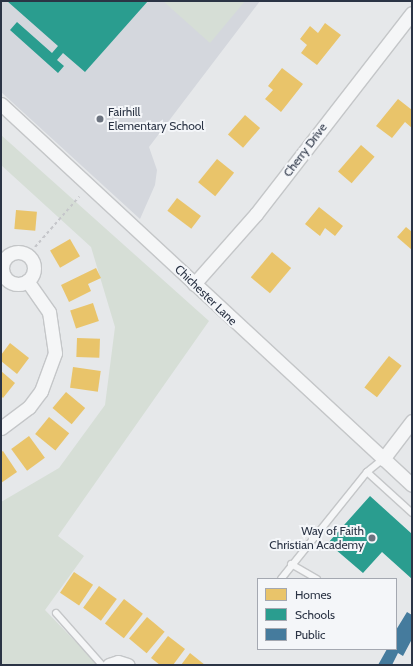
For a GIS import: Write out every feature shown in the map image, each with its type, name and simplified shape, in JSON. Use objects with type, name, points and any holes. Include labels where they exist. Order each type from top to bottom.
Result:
[{"type":"street","name":"Cherry Drive","points":[[194,284],[256,214],[412,13]]},
{"type":"street","name":"Chichester Lane","points":[[1,104],[412,485]]},
{"type":"street","points":[[1,428],[29,407],[41,391],[55,353],[49,312],[27,281]]},
{"type":"street","points":[[383,459],[412,421]]},
{"type":"street","points":[[110,665],[118,662],[128,665]]},
{"type":"lane","points":[[282,578],[291,564],[367,472],[383,459]]},
{"type":"lane","points":[[367,472],[412,513]]},
{"type":"lane","points":[[291,564],[315,578]]},
{"type":"lane","points":[[56,613],[102,665]]},
{"type":"path","points":[[35,247],[80,197]]},
{"type":"shaded area","name":"Fairhill Elementary School","points":[[1,1],[260,1],[149,147],[157,170],[155,185],[140,219],[1,92]]},
{"type":"shaded area","points":[[163,1],[245,1],[210,43]]},
{"type":"shaded area","points":[[1,135],[209,321],[58,536],[84,556],[45,610],[98,665],[1,665],[1,502],[59,468],[105,405],[115,327],[91,247],[1,165]]},
{"type":"building: Homes","points":[[325,23],[341,35],[317,65],[301,53],[307,45],[300,39],[310,26],[318,33]]},
{"type":"building: Homes","points":[[282,68],[303,84],[281,112],[265,99],[273,90],[268,86]]},
{"type":"building: Homes","points":[[398,99],[412,110],[412,128],[405,122],[392,138],[376,126]]},
{"type":"building: Homes","points":[[245,115],[260,128],[243,148],[228,135]]},
{"type":"building: Homes","points":[[361,145],[375,157],[352,183],[338,171]]},
{"type":"building: Homes","points":[[217,159],[234,173],[215,196],[198,182]]},
{"type":"building: Homes","points":[[177,198],[201,216],[191,229],[167,211]]},
{"type":"building: Homes","points":[[319,207],[343,226],[335,236],[325,228],[320,236],[305,224]]},
{"type":"building: Homes","points":[[16,210],[37,212],[35,231],[14,229]]},
{"type":"building: Homes","points":[[406,227],[412,232],[412,250],[397,237]]},
{"type":"building: Homes","points":[[70,239],[80,256],[60,268],[50,251]]},
{"type":"building: Homes","points":[[272,252],[291,268],[270,293],[251,277]]},
{"type":"building: Homes","points":[[96,268],[101,278],[88,284],[91,291],[69,302],[61,285]]},
{"type":"building: Homes","points":[[93,303],[99,321],[76,328],[70,310]]},
{"type":"building: Homes","points":[[77,338],[100,339],[99,358],[76,357]]},
{"type":"building: Homes","points":[[10,343],[29,358],[17,374],[1,361],[1,355]]},
{"type":"building: Homes","points":[[389,356],[402,366],[377,397],[364,388]]},
{"type":"building: Homes","points":[[73,367],[101,371],[98,392],[70,388]]},
{"type":"building: Homes","points":[[1,371],[15,383],[3,398],[1,396]]},
{"type":"building: Homes","points":[[66,392],[85,408],[72,424],[53,408]]},
{"type":"building: Homes","points":[[49,417],[69,433],[55,450],[35,434]]},
{"type":"building: Homes","points":[[29,436],[45,458],[27,471],[11,449]]},
{"type":"building: Homes","points":[[3,451],[17,472],[1,483],[1,452]]},
{"type":"building: Homes","points":[[74,572],[93,585],[79,606],[60,593]]},
{"type":"building: Homes","points":[[99,586],[117,599],[101,621],[83,608]]},
{"type":"building: Homes","points":[[124,599],[143,614],[124,638],[105,623]]},
{"type":"building: Homes","points":[[147,617],[165,632],[147,653],[129,638]]},
{"type":"building: Homes","points":[[168,636],[185,649],[173,665],[160,665],[151,658]]},
{"type":"building: Homes","points":[[190,653],[205,665],[181,665]]},
{"type":"building: Schools","points":[[7,1],[148,1],[85,72],[63,53],[57,60],[64,66],[58,73],[10,30],[17,22],[52,53],[58,46]]},
{"type":"building: Schools","name":"Way of Faith Christian Academy","points":[[370,496],[412,534],[412,579],[382,552],[363,573],[328,543]]},
{"type":"building: Public","points":[[407,612],[412,615],[412,639],[403,656],[398,653],[392,665],[378,665],[386,650],[397,650],[397,628]]},
{"type":"place","name":"Fairhill Elementary School","points":[[100,119]]},
{"type":"place","name":"Way of Faith Christian Academy","points":[[372,538]]}]
